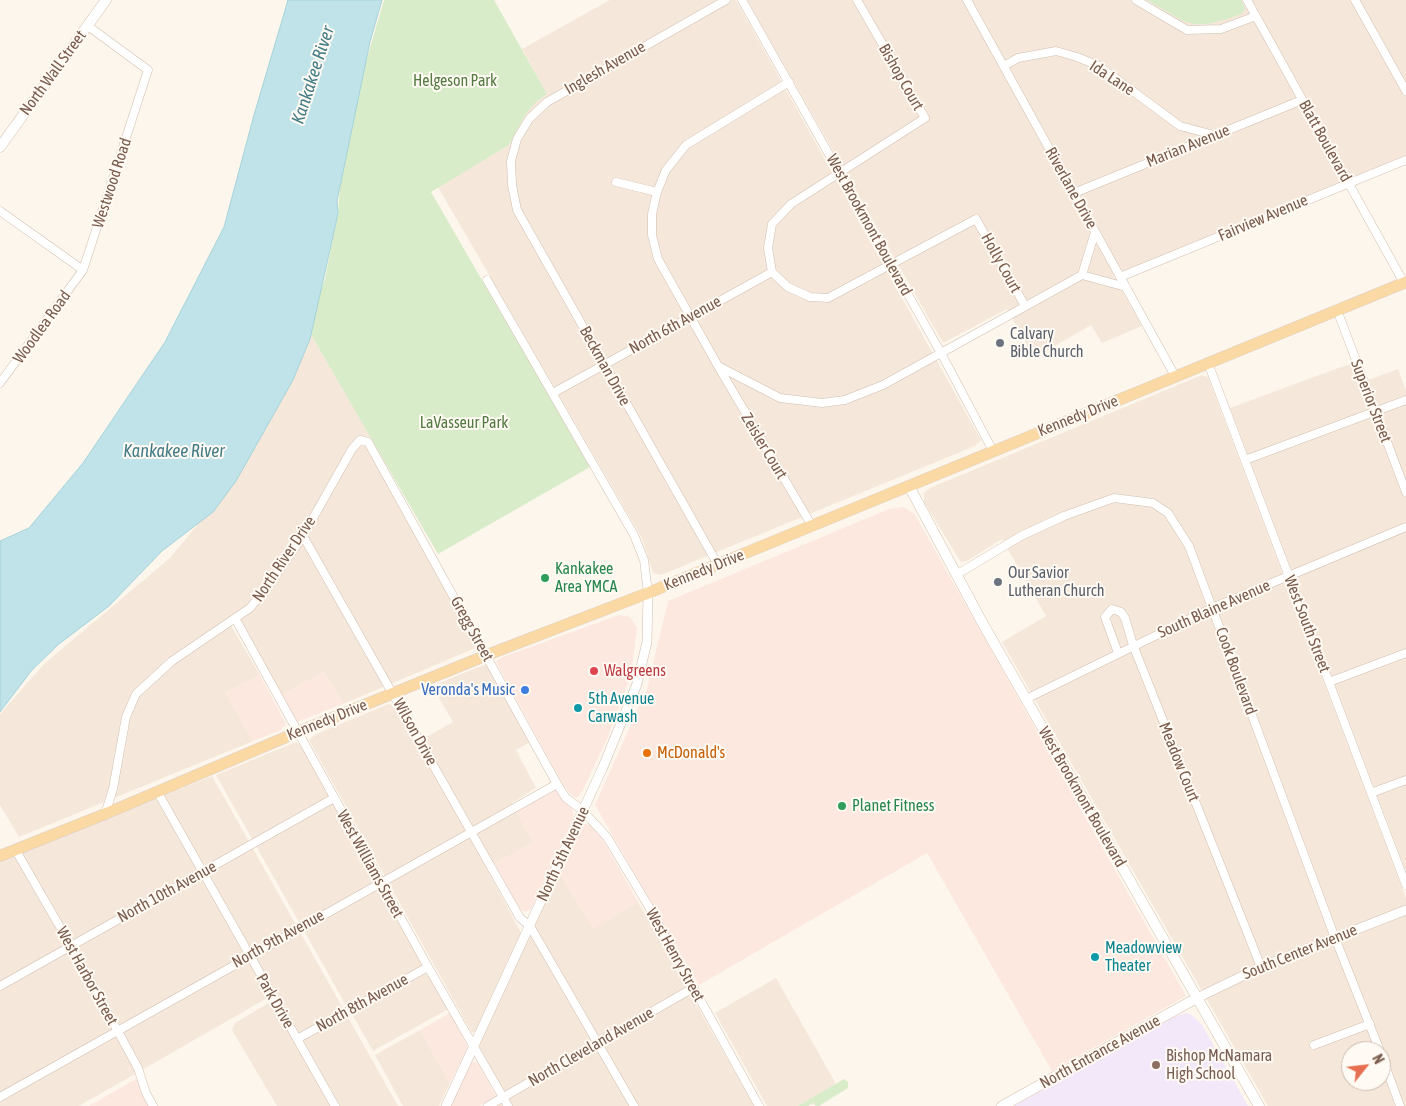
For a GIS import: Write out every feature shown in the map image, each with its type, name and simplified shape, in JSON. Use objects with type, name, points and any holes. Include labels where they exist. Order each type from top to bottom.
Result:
[{"type":"main road","name":"North Wall Street","points":[[0,147],[106,0]]},
{"type":"main road","name":"Kennedy Drive","points":[[0,856],[105,814],[298,732],[487,655],[648,593],[1405,282]]},
{"type":"main road","name":"West Brookmont Boulevard","points":[[909,486],[956,575],[1259,1106]]},
{"type":"main road","name":"North Entrance Avenue","points":[[1002,1106],[1197,998]]},
{"type":"street","name":"Inglesh Avenue","points":[[511,161],[517,139],[529,119],[547,102],[726,0]]},
{"type":"street","name":"West Brookmont Boulevard","points":[[742,0],[941,353],[993,452]]},
{"type":"street","name":"Bishop Court","points":[[839,173],[925,118],[857,0]]},
{"type":"street","name":"Riverlane Drive","points":[[967,0],[1175,376]]},
{"type":"street","points":[[1136,0],[1187,30],[1221,29],[1256,16]]},
{"type":"street","name":"Blatt Boulevard","points":[[1247,0],[1405,282]]},
{"type":"street","points":[[1355,0],[1406,91]]},
{"type":"street","name":"Westwood Road","points":[[83,270],[148,70],[88,26]]},
{"type":"street","name":"Ida Lane","points":[[1004,66],[1018,58],[1056,51],[1077,57],[1099,66],[1180,126],[1214,135]]},
{"type":"street","name":"Zeisler Court","points":[[789,82],[686,145],[666,170],[657,192],[652,214],[652,235],[658,259],[689,317],[812,526]]},
{"type":"street","name":"Marian Avenue","points":[[1074,193],[1302,100]]},
{"type":"street","name":"Fairview Avenue","points":[[1120,277],[1348,182],[1406,160]]},
{"type":"street","name":"Beckman Drive","points":[[511,161],[512,185],[517,210],[718,564]]},
{"type":"street","points":[[839,173],[791,204],[772,224],[768,248],[772,272],[788,287],[810,297],[828,298],[890,263]]},
{"type":"street","points":[[616,182],[657,192]]},
{"type":"street","points":[[0,211],[83,270]]},
{"type":"street","name":"Holly Court","points":[[890,263],[976,219],[1025,306]]},
{"type":"street","points":[[1082,275],[1095,232]]},
{"type":"street","name":"Woodlea Road","points":[[2,378],[83,270]]},
{"type":"street","name":"North 6th Avenue","points":[[553,393],[772,272]]},
{"type":"street","points":[[718,366],[780,398],[822,403],[845,400],[883,385],[1082,275],[1126,287]]},
{"type":"street","points":[[487,280],[640,547],[648,593]]},
{"type":"street","name":"Superior Street","points":[[1337,310],[1406,492]]},
{"type":"street","name":"West South Street","points":[[1208,363],[1406,885]]},
{"type":"street","points":[[1245,460],[1406,400]]},
{"type":"street","name":"North River Drive","points":[[105,814],[113,789],[126,717],[136,694],[172,660],[198,641],[236,620],[250,608],[272,581],[302,536],[352,449],[360,440],[368,442]]},
{"type":"street","name":"Gregg Street","points":[[368,442],[557,784],[566,798],[582,810]]},
{"type":"street","name":"Cook Boulevard","points":[[956,575],[1021,536],[1064,516],[1114,498],[1134,499],[1153,503],[1168,513],[1189,546],[1335,938],[1376,1041]]},
{"type":"street","name":"South Blaine Avenue","points":[[1026,699],[1212,608],[1406,527]]},
{"type":"street","name":"Wilson Drive","points":[[302,536],[520,918],[530,926],[634,1106]]},
{"type":"street","name":"North 5th Avenue","points":[[446,1106],[603,767],[637,684],[647,642],[648,593]]},
{"type":"street","name":"Meadow Court","points":[[1118,653],[1104,617],[1112,609],[1121,612],[1125,618],[1133,645],[1261,967]]},
{"type":"street","name":"West Williams Street","points":[[236,620],[428,967],[508,1106]]},
{"type":"street","points":[[1329,682],[1406,653]]},
{"type":"street","points":[[1371,793],[1406,780]]},
{"type":"street","name":"North 9th Avenue","points":[[0,1097],[249,955],[557,784]]},
{"type":"street","name":"Park Drive","points":[[157,791],[336,1106]]},
{"type":"street","name":"North 10th Avenue","points":[[0,986],[334,798]]},
{"type":"street","name":"West Henry Street","points":[[582,810],[607,837],[649,907],[759,1106]]},
{"type":"street","name":"West Harbor Street","points":[[15,849],[138,1068],[146,1093],[153,1106]]},
{"type":"street","name":"South Center Avenue","points":[[1197,998],[1261,967],[1406,910]]},
{"type":"street","name":"North 8th Avenue","points":[[297,1039],[428,967]]},
{"type":"street","name":"North Cleveland Avenue","points":[[488,1106],[693,988]]},
{"type":"street","points":[[1314,1045],[1370,1024]]},
{"type":"street","name":"Cook Boulevard","points":[[1391,1082],[1400,1106]]},
{"type":"shaded area","points":[[610,0],[736,0],[981,440],[975,446],[661,575],[653,573],[642,538],[438,187],[509,145],[525,115],[536,101],[547,94],[522,49]]},
{"type":"shaded area","points":[[747,0],[1406,0],[1406,155],[1113,275],[1142,326],[1102,343],[1091,325],[1034,358],[1007,309],[943,343]]},
{"type":"shaded area","points":[[306,326],[373,441],[369,450],[478,647],[343,704],[324,672],[282,695],[236,613],[227,619],[260,675],[226,693],[253,741],[19,837],[0,805],[0,714],[44,664],[170,558],[212,507]]},
{"type":"shaded area","points":[[1352,363],[1360,383],[1398,369],[1406,391],[1406,871],[1230,408]]},
{"type":"shaded area","points":[[1202,375],[1208,377],[1406,898],[1406,1106],[1268,1106],[1002,642],[1046,616],[1002,539],[967,561],[961,562],[924,502],[924,493],[930,488]]},
{"type":"shaded area","points":[[903,507],[914,513],[1186,996],[1052,1071],[927,853],[699,985],[595,805],[647,689],[668,601],[889,509]]},
{"type":"shaded area","points":[[619,615],[630,617],[637,628],[631,675],[607,739],[581,794],[576,798],[572,796],[562,783],[496,662],[500,658]]},
{"type":"shaded area","points":[[486,664],[530,742],[516,750],[536,788],[512,803],[533,842],[487,869],[521,933],[476,1031],[472,1033],[309,740],[316,734],[389,704],[395,706],[416,743],[453,722],[432,686]]},
{"type":"shaded area","points":[[324,672],[343,704],[297,722],[282,695]]},
{"type":"shaded area","points":[[260,675],[286,724],[281,730],[253,741],[226,693]]},
{"type":"shaded area","points":[[296,742],[301,746],[422,962],[421,966],[347,1007],[216,775]]},
{"type":"shaded area","points":[[212,776],[398,1106],[340,1106],[276,993],[79,1106],[0,1106],[0,862]]},
{"type":"shaded area","points":[[556,790],[571,805],[574,816],[531,909],[525,912],[519,908],[495,864],[533,842],[516,812]]},
{"type":"shaded area","points":[[585,824],[592,825],[599,833],[638,902],[593,929],[559,872],[578,828]]},
{"type":"shaded area","points":[[559,872],[593,928],[638,902],[754,1106],[496,1106],[508,1099],[479,1046]]},
{"type":"shaded area","points":[[423,973],[429,976],[448,1009],[373,1051],[352,1014]]},
{"type":"shaded area","points":[[776,978],[836,1084],[798,1106],[767,1106],[715,1013]]},
{"type":"shaded area","points":[[272,1001],[331,1106],[277,1106],[232,1030],[235,1023]]},
{"type":"shaded area","points":[[450,1013],[468,1047],[450,1083],[420,1030]]},
{"type":"shaded area","name":"Bishop McNamara High School","points":[[1186,1013],[1192,1015],[1202,1025],[1248,1106],[1014,1106],[1174,1017]]},
{"type":"shaded area","points":[[420,1030],[450,1083],[439,1106],[403,1106],[375,1055]]},
{"type":"shaded area","points":[[472,1061],[478,1063],[496,1096],[480,1106],[450,1106]]},
{"type":"shaded area","points":[[136,1079],[149,1106],[89,1106],[134,1080]]},
{"type":"green space","name":"LaVasseur Park","points":[[384,0],[494,0],[547,94],[536,102],[525,115],[509,145],[431,192],[590,467],[438,554],[306,326],[325,279],[338,213],[341,175],[363,72]]},
{"type":"green space","points":[[1147,0],[1241,0],[1245,8],[1242,14],[1224,20],[1207,24],[1193,24],[1183,21]]},
{"type":"green space","points":[[844,1079],[848,1082],[848,1088],[819,1106],[813,1103],[808,1106],[798,1106]]},
{"type":"water","name":"Kankakee River","points":[[288,0],[382,0],[370,42],[337,201],[338,213],[310,339],[293,380],[236,481],[213,512],[162,551],[109,606],[59,644],[32,670],[0,712],[0,541],[29,528],[83,463],[165,342],[224,227],[254,115]]},
{"type":"place","name":"Calvary Bible Church","points":[[1000,343]]},
{"type":"place","name":"Kankakee Area YMCA","points":[[545,578]]},
{"type":"place","name":"Our Savior Lutheran Church","points":[[998,582]]},
{"type":"place","name":"Walgreens","points":[[594,671]]},
{"type":"place","name":"Veronda's Music","points":[[525,690]]},
{"type":"place","name":"5th Avenue Carwash","points":[[578,708]]},
{"type":"place","name":"McDonald's","points":[[647,753]]},
{"type":"place","name":"Planet Fitness","points":[[842,806]]},
{"type":"place","name":"Meadowview Theater","points":[[1095,957]]},
{"type":"place","name":"Bishop McNamara High School","points":[[1156,1065]]},
{"type":"park label","name":"Helgeson Park","points":[[455,81]]}]
